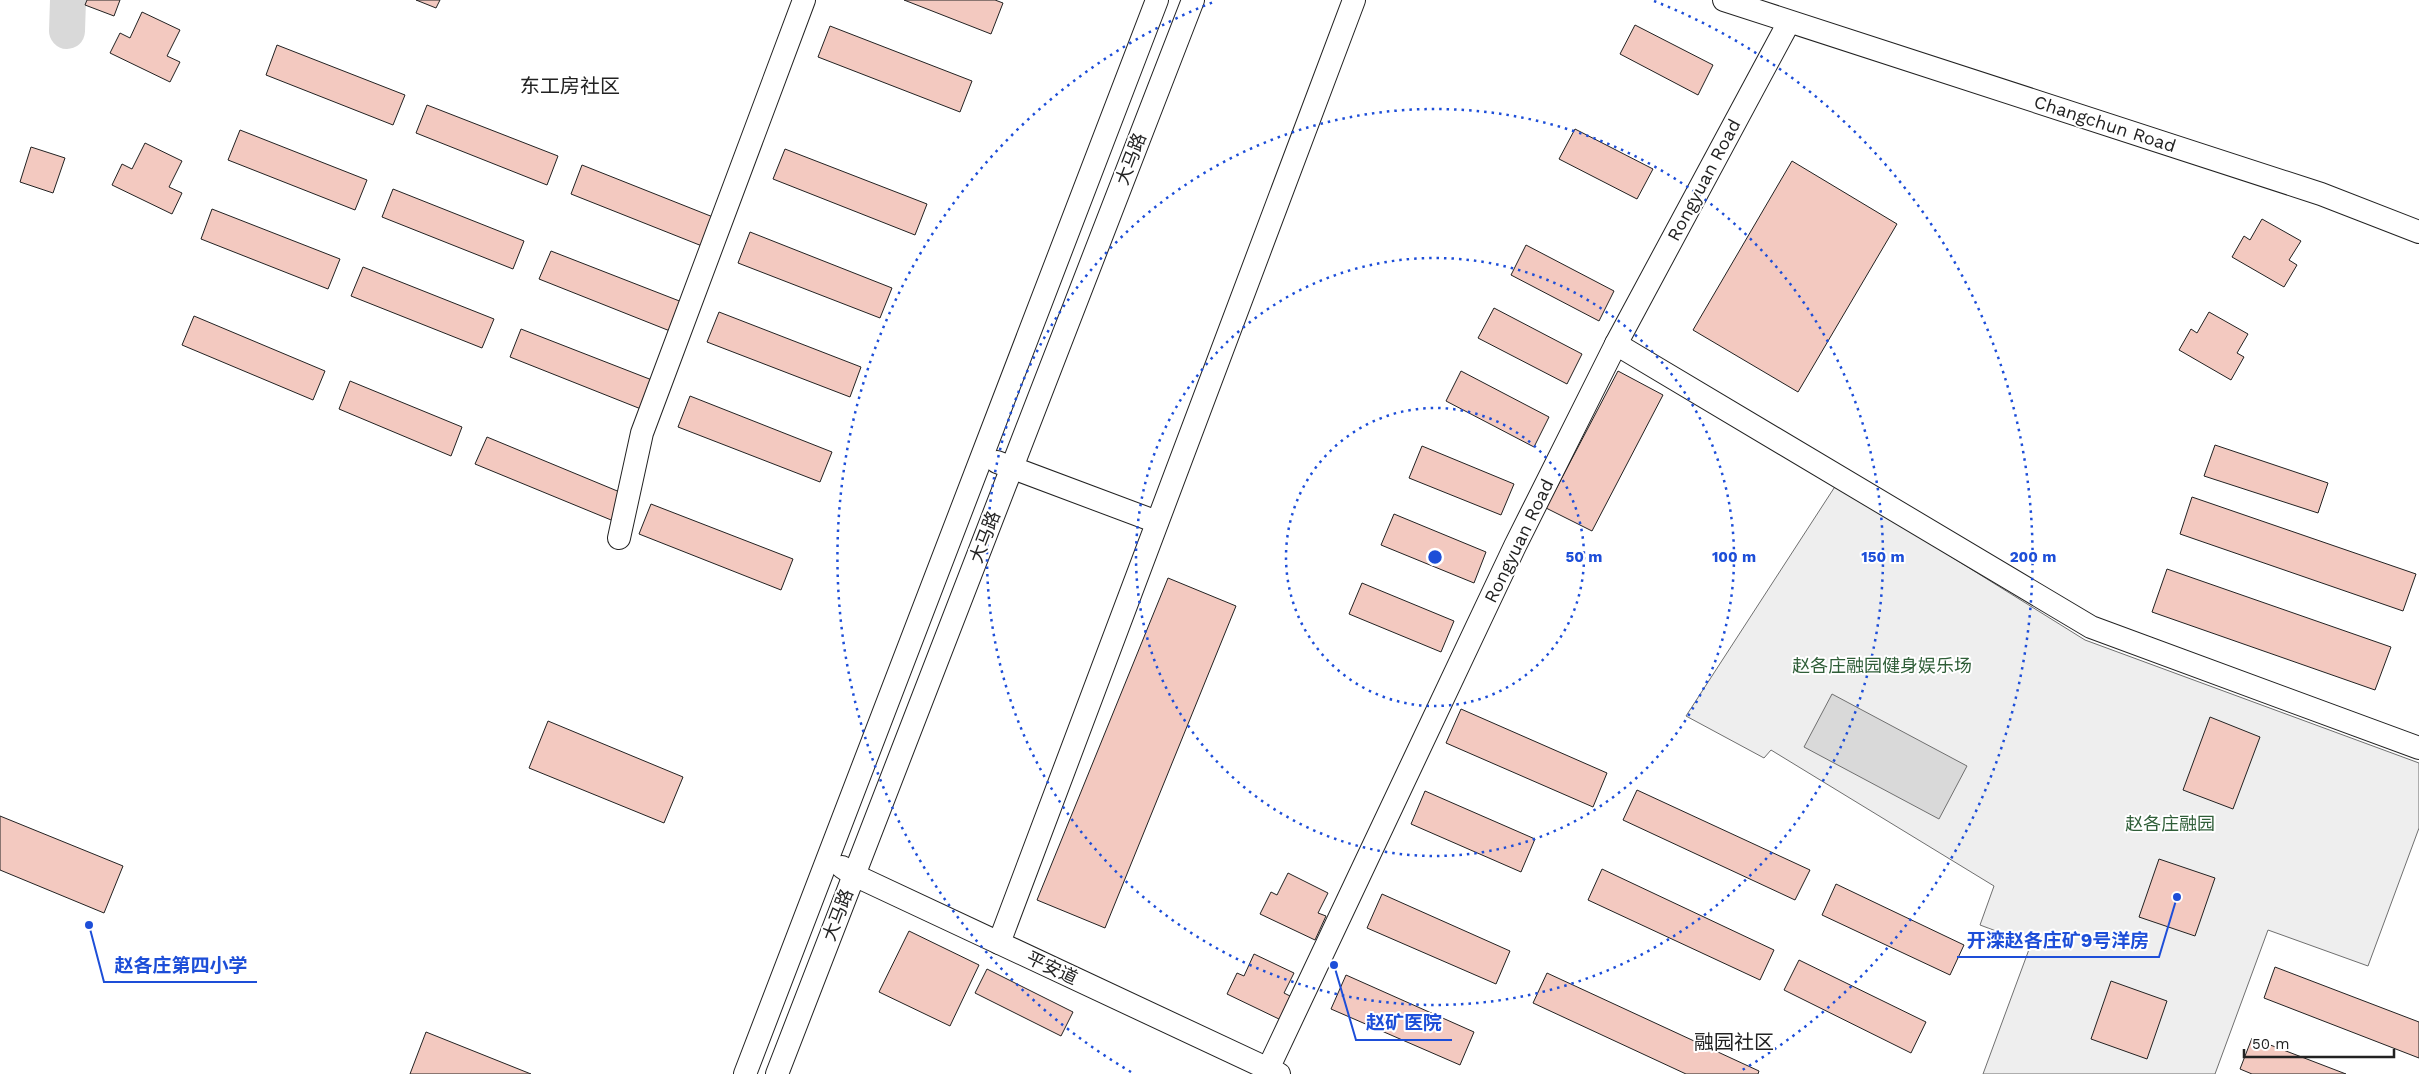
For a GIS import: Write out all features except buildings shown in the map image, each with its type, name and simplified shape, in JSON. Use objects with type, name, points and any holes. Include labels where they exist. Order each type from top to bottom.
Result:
[{"type":"street","points":[[619,538],[642,433],[804,0]]},
{"type":"street","name":"大马路","points":[[745,1074],[1157,0]]},
{"type":"street","name":"大马路","points":[[776,1074],[1193,0]]},
{"type":"street","points":[[1000,943],[1354,0]]},
{"type":"street","name":"Changchun Road","points":[[1724,0],[2321,194],[2419,232]]},
{"type":"street","name":"Rongyuan Road","points":[[1273,1072],[1515,546],[1616,344],[1789,22]]},
{"type":"street","points":[[1616,344],[2091,627],[2419,748]]},
{"type":"street","points":[[983,456],[1157,522]]},
{"type":"street","name":"平安道","points":[[828,858],[854,875],[1273,1072]]},
{"type":"green space","points":[[1836,485],[2085,640],[2419,763],[2419,828],[2368,966],[2268,930],[2215,1074],[1983,1074],[2031,944],[1980,925],[1994,886],[1771,750],[1764,758],[1686,716]]},
{"type":"shaded area","points":[[1832,694],[1967,766],[1939,819],[1804,747]]},
{"type":"waterway","points":[[67,31],[68,0]]},
{"type":"place","name":"开滦赵各庄矿9号洋房","points":[[2177,897]]},
{"type":"place","name":"赵各庄第四小学","points":[[89,925]]},
{"type":"place","name":"赵矿医院","points":[[1334,965]]},
{"type":"district","name":"东工房社区","points":[[570,86]]},
{"type":"district","name":"融园社区","points":[[1734,1042]]},
{"type":"park label","name":"赵各庄融园健身娱乐场","points":[[1882,666]]},
{"type":"park label","name":"赵各庄融园","points":[[2170,824]]}]
